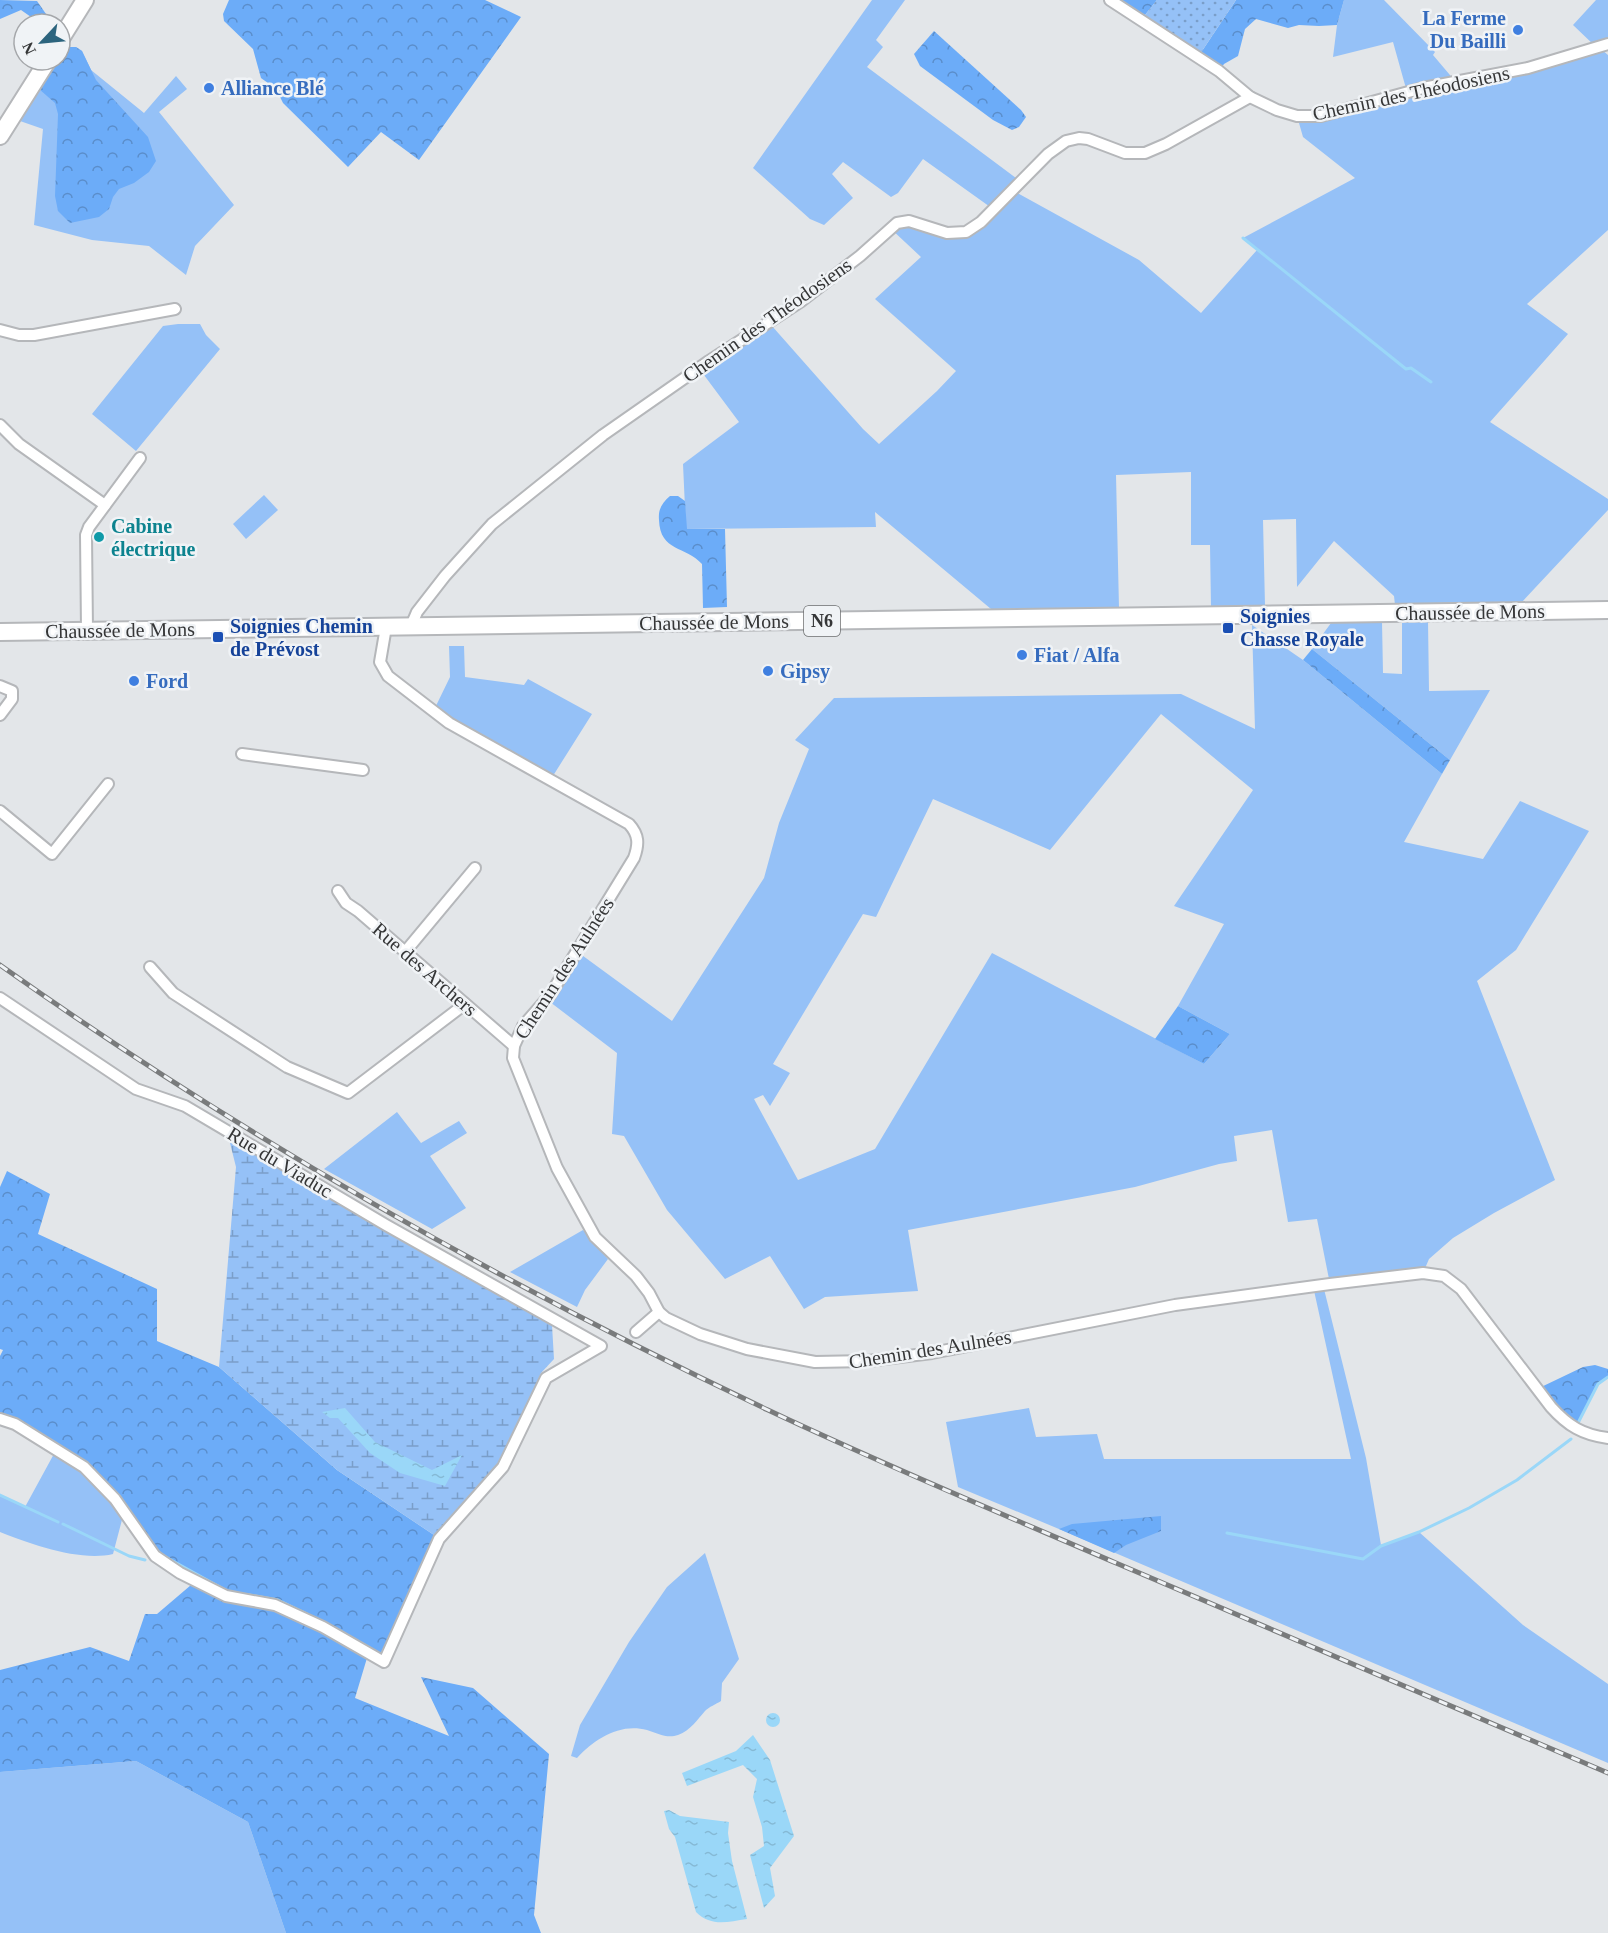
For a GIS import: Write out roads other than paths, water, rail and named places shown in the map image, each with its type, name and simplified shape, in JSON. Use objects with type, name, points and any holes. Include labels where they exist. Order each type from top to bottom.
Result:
[{"type":"main road","points":[[72,21],[85,0]]},
{"type":"main road","points":[[0,136],[40,72]]},
{"type":"main road","name":"Chaussée de Mons","points":[[0,632],[1608,610]]},
{"type":"street","points":[[1110,0],[1219,71],[1250,97]]},
{"type":"street","name":"Chemin des Théodosiens","points":[[411,626],[417,612],[447,573],[492,524],[603,435],[709,361],[810,295],[860,256],[897,223],[909,221],[947,233],[966,232],[981,222],[1048,154],[1066,141],[1079,138],[1088,139],[1125,153],[1145,153],[1167,144],[1250,97],[1277,110],[1297,116],[1321,116],[1423,88],[1548,63],[1608,44]]},
{"type":"street","points":[[0,330],[18,335],[34,335],[175,309]]},
{"type":"street","points":[[0,425],[19,444],[105,505]]},
{"type":"street","points":[[87,630],[86,535],[140,458]]},
{"type":"street","name":"Chemin des Aulnées","points":[[386,627],[380,662],[388,676],[449,723],[629,824],[638,837],[634,858],[550,994],[523,1026],[514,1046],[513,1058],[557,1168],[588,1227],[599,1243],[636,1276],[649,1293],[659,1312],[666,1318],[723,1342],[792,1359],[840,1363],[932,1353],[1229,1296],[1423,1273],[1433,1274],[1451,1280],[1461,1289],[1563,1420],[1581,1432],[1608,1438]]},
{"type":"street","points":[[0,686],[12,691],[12,699],[0,715]]},
{"type":"street","points":[[242,754],[363,770]]},
{"type":"street","points":[[3,814],[52,854],[108,784]]},
{"type":"street","points":[[405,952],[475,868]]},
{"type":"street","name":"Rue des Archers","points":[[338,891],[346,903],[514,1046]]},
{"type":"street","points":[[150,967],[173,993],[287,1067],[348,1093],[465,1004]]},
{"type":"street","name":"Rue du Viaduc","points":[[0,998],[136,1089],[185,1106],[386,1225],[601,1346],[546,1378],[503,1467],[439,1539],[384,1662],[323,1627],[276,1605],[226,1596],[180,1573],[155,1556],[115,1500],[84,1467],[15,1424],[0,1419]]},
{"type":"street","points":[[636,1332],[659,1312]]},
{"type":"water","points":[[345,1408],[375,1442],[432,1470],[462,1455],[445,1486],[400,1473],[370,1453],[338,1418],[330,1418],[322,1412]]},
{"type":"water","points":[[770,1713],[776,1713],[780,1720],[776,1727],[770,1727],[766,1723],[766,1717]]},
{"type":"water","points":[[753,1735],[770,1760],[794,1836],[770,1868],[775,1896],[764,1908],[750,1855],[764,1846],[762,1827],[753,1797],[757,1779],[743,1765],[687,1786],[682,1773],[736,1751]]},
{"type":"water","points":[[669,1810],[680,1816],[729,1822],[728,1833],[732,1861],[747,1919],[713,1922],[696,1912],[675,1837],[669,1829],[664,1811]]},
{"type":"waterway","points":[[1243,238],[1406,369],[1411,368],[1431,382]]},
{"type":"waterway","points":[[1578,1423],[1598,1384],[1608,1377]]},
{"type":"waterway","points":[[1227,1533],[1363,1559],[1381,1546],[1419,1532],[1469,1508],[1517,1480],[1571,1439]]},
{"type":"waterway","points":[[0,1495],[58,1522]]},
{"type":"waterway","points":[[63,1524],[129,1556],[145,1560]]},
{"type":"waterway","points":[[162,1555],[227,1591]]},
{"type":"waterway","points":[[249,1595],[278,1600],[307,1614]]},
{"type":"railway","points":[[0,965],[184,1089],[278,1147],[471,1259],[668,1362],[898,1469],[1608,1773]]},
{"type":"place","name":"La Ferme Du Bailli","points":[[1518,30]]},
{"type":"place","name":"Alliance Blé","points":[[209,88]]},
{"type":"place","name":"Cabine électrique","points":[[99,537]]},
{"type":"place","name":"Soignies Chasse Royale","points":[[1228,628]]},
{"type":"place","name":"Soignies Chemin de Prévost","points":[[218,637]]},
{"type":"place","name":"Fiat / Alfa","points":[[1022,655]]},
{"type":"place","name":"Gipsy","points":[[768,671]]},
{"type":"place","name":"Ford","points":[[134,681]]}]
